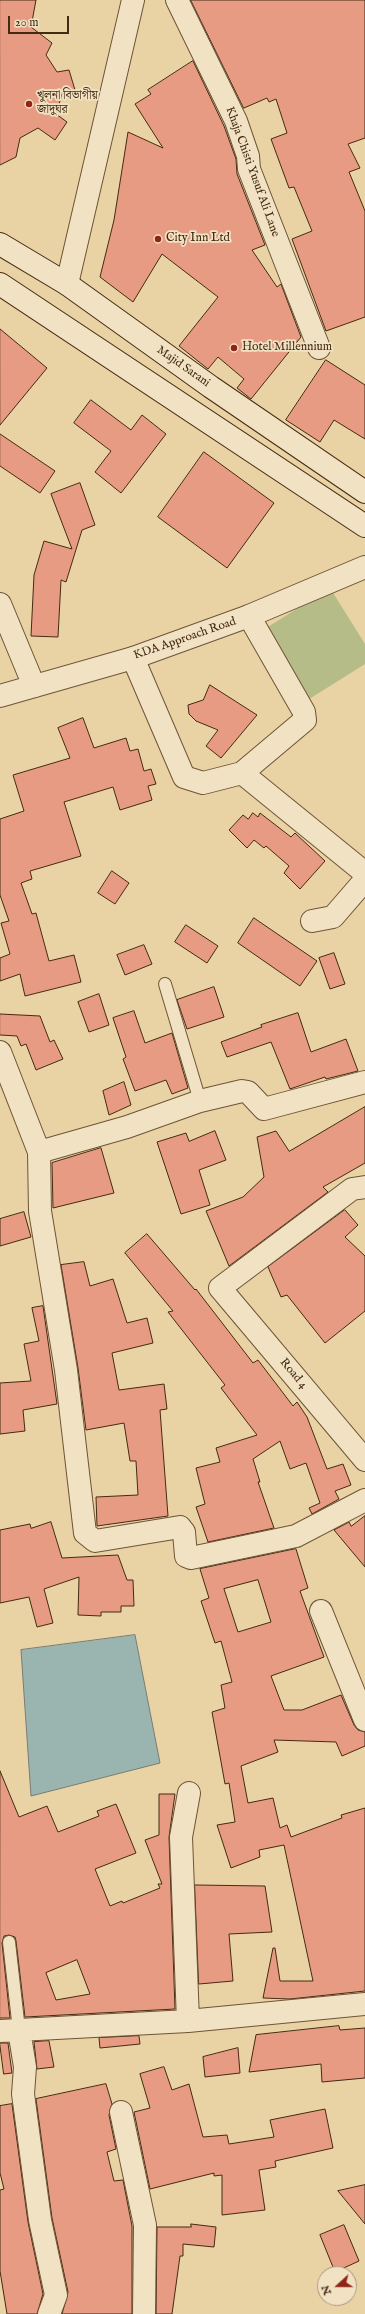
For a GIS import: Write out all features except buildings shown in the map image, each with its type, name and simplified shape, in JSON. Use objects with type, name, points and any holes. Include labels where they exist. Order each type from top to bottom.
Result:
[{"type":"street","points":[[67,284],[133,0]]},
{"type":"street","name":"Khaja Chisti Yusuf Ali Lane","points":[[178,0],[236,121],[248,156],[249,169],[319,348]]},
{"type":"street","name":"Majid Sarani","points":[[0,244],[67,284],[211,387],[365,492]]},
{"type":"street","points":[[0,284],[365,526]]},
{"type":"street","name":"KDA Approach Road","points":[[0,696],[133,658],[249,616],[365,567]]},
{"type":"street","points":[[0,604],[34,686]]},
{"type":"street","points":[[133,658],[184,777],[203,783],[242,774],[305,720],[304,712],[249,616]]},
{"type":"street","points":[[242,774],[365,873]]},
{"type":"street","points":[[312,921],[333,917],[365,880]]},
{"type":"street","points":[[0,1052],[38,1152],[40,1211],[66,1370],[84,1526],[89,1537],[95,1540],[180,1527],[184,1532],[186,1556],[192,1558],[296,1536],[365,1500]]},
{"type":"street","points":[[38,1152],[127,1127],[200,1101],[242,1091],[248,1092],[264,1109],[365,1082]]},
{"type":"street","name":"Road 4","points":[[361,1194],[220,1288],[365,1460]]},
{"type":"street","points":[[321,1611],[365,1720]]},
{"type":"street","points":[[188,2021],[181,1836],[189,1793]]},
{"type":"street","points":[[49,2314],[56,2295],[38,2206],[23,2094],[25,2067],[10,2030],[188,2021],[365,2004]]},
{"type":"street","points":[[121,2112],[145,2225],[144,2314]]},
{"type":"lane","points":[[165,984],[200,1101]]},
{"type":"lane","points":[[9,1942],[10,2030]]},
{"type":"green space","points":[[330,588],[365,644],[365,664],[306,701],[263,630]]},
{"type":"water","points":[[135,1635],[160,1763],[31,1796],[21,1650]]},
{"type":"place","name":"খুলনা বিভাগীয় জাদুঘর","points":[[29,104]]},
{"type":"place","name":"City Inn Ltd","points":[[158,239]]},
{"type":"place","name":"Hotel Millennium","points":[[234,348]]}]
